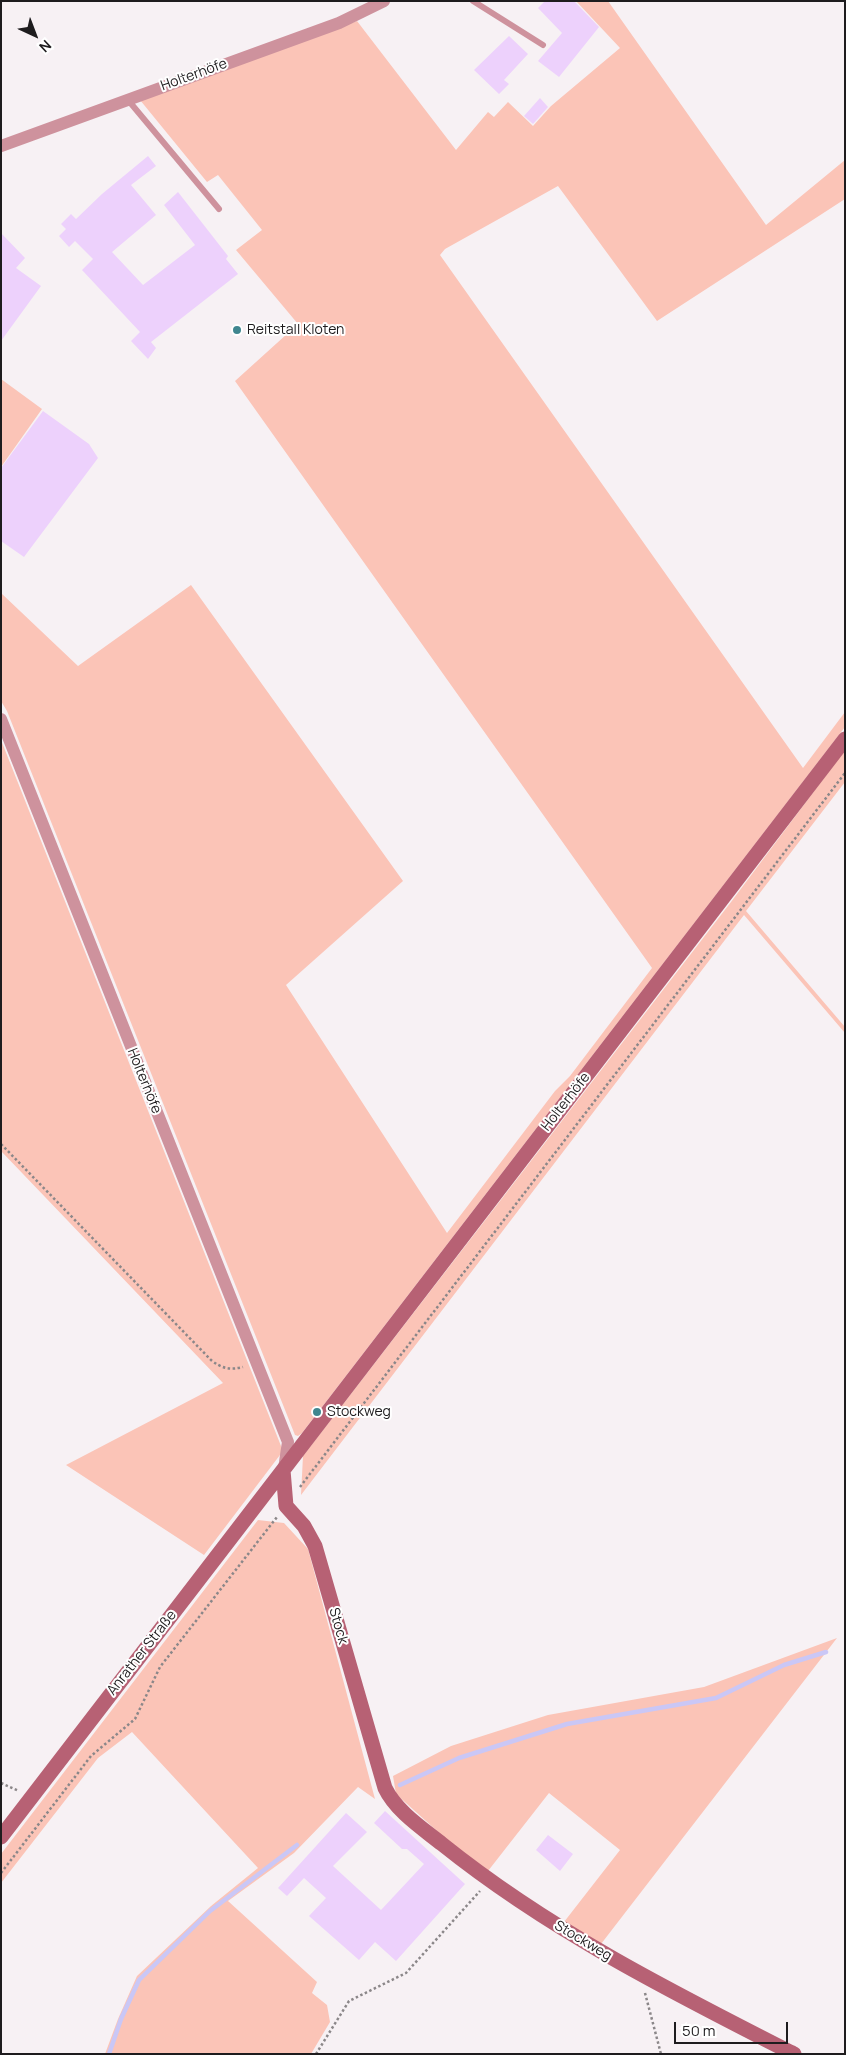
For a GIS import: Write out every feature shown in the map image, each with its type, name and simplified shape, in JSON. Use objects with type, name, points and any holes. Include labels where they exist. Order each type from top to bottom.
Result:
[{"type":"main road","name":"Holterhöfe","points":[[286,1467],[845,739]]},
{"type":"main road","points":[[286,1467],[286,1506]]},
{"type":"main road","name":"Anrather Straße","points":[[1,1837],[286,1467]]},
{"type":"main road","name":"Stock","points":[[286,1506],[307,1529],[315,1546],[388,1794]]},
{"type":"main road","name":"Stockweg","points":[[388,1794],[430,1834],[490,1880],[580,1939],[641,1975],[794,2054]]},
{"type":"street","name":"Holterhöfe","points":[[1,146],[339,23],[384,1]]},
{"type":"street","name":"Holterhöfe","points":[[1,719],[288,1442],[286,1467]]},
{"type":"lane","points":[[473,1],[543,45]]},
{"type":"lane","points":[[127,99],[219,209]]},
{"type":"path","points":[[1,1872],[91,1756],[135,1719],[160,1667],[286,1506],[845,773]]},
{"type":"path","points":[[1,1144],[211,1360],[224,1368],[232,1369],[256,1363]]},
{"type":"path","points":[[316,2054],[349,2001],[406,1973],[490,1880]]},
{"type":"path","points":[[641,1975],[661,2054]]},
{"type":"shaded area","points":[[576,1],[608,1],[766,225],[845,160],[845,199],[657,321],[558,186],[445,249],[440,255],[803,768],[845,712],[845,727],[298,1436],[295,1435],[7,711],[1,701],[1,593],[78,666],[191,585],[403,881],[286,985],[447,1233],[652,968],[235,381],[298,324],[236,250],[262,230],[218,175],[207,182],[140,100],[357,21],[456,150],[488,112],[494,117],[508,102],[533,126],[551,106],[620,48]]},
{"type":"shaded area","points":[[1,379],[42,409],[1,467]]},
{"type":"shaded area","points":[[1,740],[283,1451],[204,1555],[66,1465],[223,1383],[1,1151]]},
{"type":"shaded area","points":[[845,750],[845,782],[746,911],[845,1027],[845,1033],[744,915],[301,1495],[303,1456],[731,902]]},
{"type":"shaded area","points":[[258,1520],[284,1523],[308,1549],[375,1799],[358,1787],[294,1853],[228,1901],[317,1982],[312,1993],[327,2005],[330,2022],[311,2054],[105,2054],[137,1976],[211,1906],[258,1868],[132,1732],[98,1758],[1,1883],[1,1854]]},
{"type":"shaded area","points":[[837,1638],[601,1944],[564,1922],[620,1850],[549,1793],[488,1871],[457,1849],[396,1794],[393,1776],[451,1746],[548,1715],[704,1687]]},
{"type":"building","points":[[545,1],[574,1],[599,27],[559,77],[538,61],[562,33],[538,8]]},
{"type":"building","points":[[509,36],[528,54],[504,80],[509,84],[499,94],[474,70]]},
{"type":"building","points":[[540,98],[548,107],[533,124],[524,116]]},
{"type":"building","points":[[148,156],[156,166],[131,185],[156,215],[112,252],[143,285],[195,245],[164,205],[178,192],[228,256],[226,259],[238,274],[151,342],[156,348],[148,359],[131,341],[140,332],[82,270],[93,259],[75,241],[69,247],[59,236],[66,229],[61,224],[71,214],[76,219],[102,194]]},
{"type":"building","points":[[1,233],[25,258],[16,268],[41,286],[1,341]]},
{"type":"building","points":[[43,411],[89,444],[98,458],[24,557],[1,541],[1,468]]},
{"type":"building","points":[[385,1811],[465,1884],[396,1961],[375,1942],[359,1960],[309,1916],[326,1898],[304,1878],[287,1896],[278,1888],[346,1813],[367,1832],[333,1866],[381,1910],[424,1864],[407,1849],[402,1849],[374,1823]]},
{"type":"building","points":[[548,1835],[573,1854],[560,1871],[536,1850]]},
{"type":"waterway","points":[[400,1785],[459,1758],[567,1724],[716,1698],[784,1665],[826,1652]]},
{"type":"waterway","points":[[109,2054],[121,2019],[139,1980],[210,1911],[297,1845]]},
{"type":"place","name":"Reitstall Kloten","points":[[237,330]]},
{"type":"place","name":"Stockweg","points":[[317,1412]]}]
